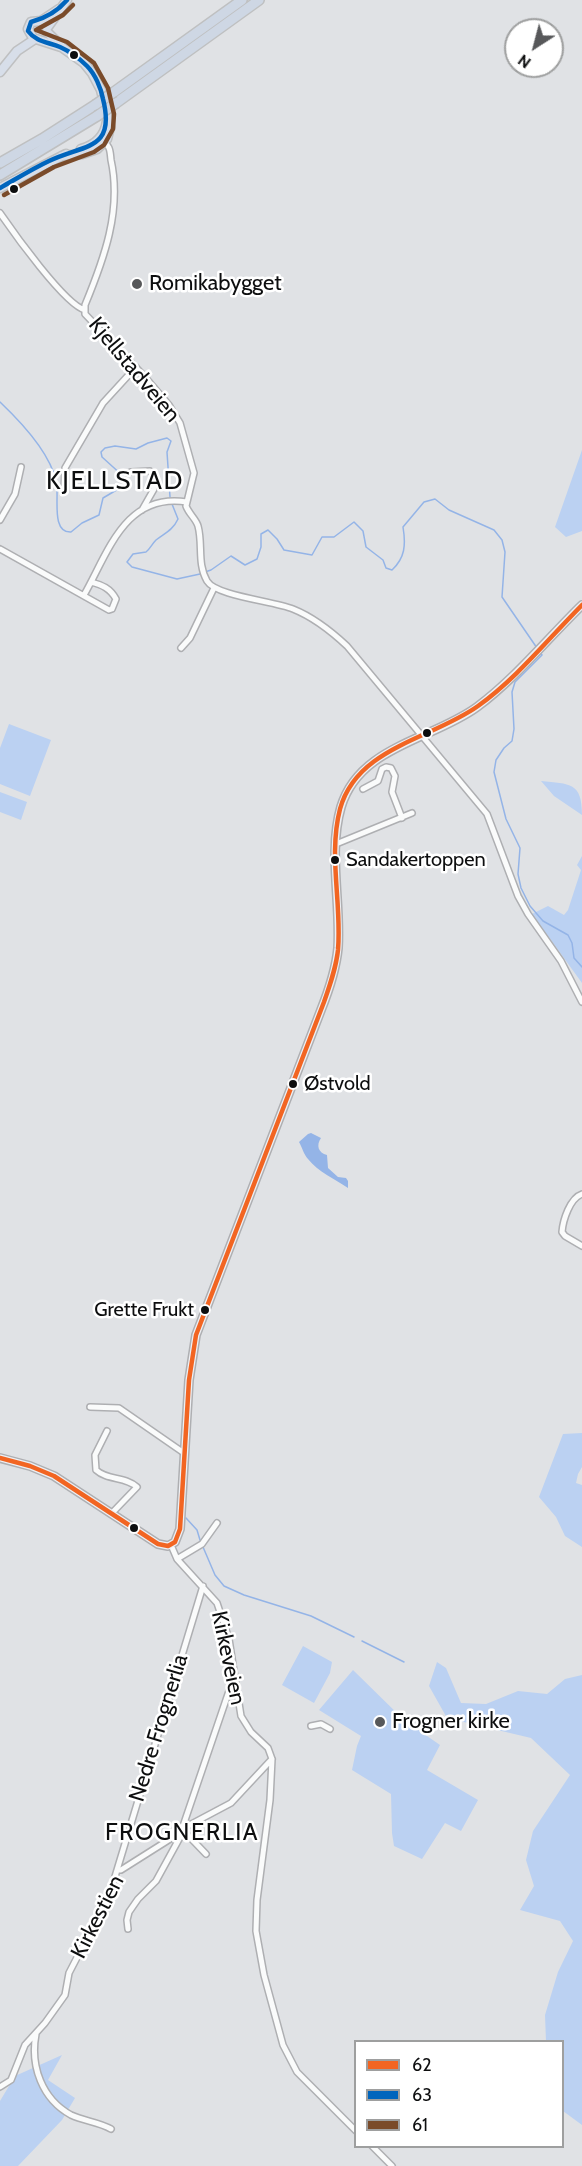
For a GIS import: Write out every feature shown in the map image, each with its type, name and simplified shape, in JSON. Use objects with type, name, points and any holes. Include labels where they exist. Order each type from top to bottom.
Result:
[{"type":"highway","points":[[17,51],[42,32],[66,0]]},
{"type":"highway","points":[[0,163],[42,139],[114,92],[242,0]]},
{"type":"highway","points":[[0,175],[102,115],[259,0]]},
{"type":"highway","points":[[0,72],[17,51],[31,22],[80,59],[92,73],[101,90],[102,115],[106,128],[101,143],[62,156],[0,188]]},
{"type":"highway","points":[[28,32],[42,32]]},
{"type":"highway","points":[[0,156],[32,141],[42,139]]},
{"type":"main road","points":[[0,1458],[30,1466],[54,1476],[158,1544],[164,1546],[173,1544],[180,1529],[190,1368],[196,1335],[332,978],[338,937],[336,844],[342,804],[356,778],[369,765],[386,753],[477,707],[582,605]]},
{"type":"street","name":"Kjellstadveien","points":[[101,143],[110,158],[114,178],[110,231],[102,264],[85,310],[89,320],[136,367],[169,405],[183,428],[194,473],[187,502]]},
{"type":"street","name":"Kjellstadveien","points":[[0,213],[13,233],[62,291],[78,307],[85,310]]},
{"type":"street","points":[[64,491],[64,468],[102,403],[136,367]]},
{"type":"street","points":[[0,520],[15,494],[21,467]]},
{"type":"street","points":[[84,595],[115,535],[142,510],[154,489],[155,476],[150,471],[131,472]]},
{"type":"street","points":[[142,510],[164,502],[187,502],[187,508],[198,526],[204,572],[214,588],[290,608],[323,626],[347,646],[487,814],[518,896],[561,961],[582,1002]]},
{"type":"street","points":[[0,549],[109,610],[113,607],[116,599],[112,591],[91,582]]},
{"type":"street","points":[[181,648],[190,638],[214,588]]},
{"type":"street","points":[[363,789],[378,781],[382,769],[391,768],[395,776],[392,792],[402,818]]},
{"type":"street","points":[[336,844],[412,813]]},
{"type":"street","points":[[582,1194],[574,1200],[562,1228],[565,1236],[582,1246]]},
{"type":"street","points":[[90,1407],[118,1407],[184,1453]]},
{"type":"street","points":[[107,1431],[95,1455],[96,1470],[103,1476],[128,1480],[137,1487],[112,1514]]},
{"type":"street","points":[[177,1559],[202,1544],[217,1523]]},
{"type":"street","name":"Kirkeveien","points":[[173,1544],[177,1559],[214,1598],[221,1611],[243,1721],[250,1732],[264,1743],[272,1759]]},
{"type":"street","name":"Nedre Frognerlia","points":[[117,1870],[203,1586]]},
{"type":"street","points":[[128,1929],[129,1912],[156,1881],[183,1829],[229,1691],[236,1681]]},
{"type":"street","points":[[311,1726],[321,1724],[330,1729]]},
{"type":"street","points":[[272,1759],[270,1800],[256,1916],[257,1942],[264,1975],[283,2045],[291,2064],[303,2079],[354,2129]]},
{"type":"street","name":"Kirkestien","points":[[0,2087],[13,2077],[23,2049],[65,1995],[69,1972],[102,1917],[117,1870],[121,1870],[183,1829],[231,1803],[272,1759]]},
{"type":"street","points":[[183,1829],[206,1854]]},
{"type":"street","points":[[36,2032],[34,2043],[36,2067],[39,2081],[46,2093],[72,2115],[111,2129]]},
{"type":"street","points":[[374,2148],[392,2166]]},
{"type":"shaded area","points":[[582,450],[582,531],[566,537],[555,527]]},
{"type":"shaded area","points":[[9,724],[51,740],[30,796],[0,784],[0,748]]},
{"type":"shaded area","points":[[541,781],[567,784],[577,791],[580,796],[582,815],[554,796]]},
{"type":"shaded area","points":[[0,792],[27,802],[21,820],[0,812]]},
{"type":"shaded area","points":[[582,856],[582,983],[532,914],[548,906],[564,915],[568,910],[581,870],[577,865]]},
{"type":"shaded area","points":[[311,1133],[321,1138],[319,1148],[327,1155],[328,1168],[338,1177],[346,1178],[348,1188],[322,1172],[307,1157],[299,1142]]},
{"type":"shaded area","points":[[582,1433],[582,1467],[576,1483],[582,1485],[582,1547],[565,1536],[556,1517],[539,1497],[563,1434]]},
{"type":"shaded area","points":[[303,1646],[332,1662],[330,1673],[314,1703],[282,1685]]},
{"type":"shaded area","points":[[437,1662],[446,1668],[461,1703],[486,1704],[518,1691],[547,1694],[565,1679],[582,1675],[582,2125],[564,2112],[564,2040],[546,2040],[545,2015],[558,1972],[573,1941],[560,1921],[520,1910],[534,1886],[526,1860],[533,1831],[570,1775],[531,1738],[447,1718],[429,1686]]},
{"type":"shaded area","points":[[353,1670],[404,1720],[440,1745],[427,1770],[478,1800],[461,1831],[445,1823],[422,1859],[394,1846],[391,1794],[352,1770],[361,1736],[319,1710]]},
{"type":"shaded area","points":[[62,2055],[48,2080],[75,2098],[62,2120],[18,2166],[0,2166],[0,2101],[15,2076]]},
{"type":"waterway","points":[[0,402],[25,428],[53,470],[57,487],[58,520],[64,531],[71,532],[82,523],[99,515],[103,498],[126,483],[123,476],[102,457],[101,452],[105,448],[115,446],[136,449],[167,438],[171,441],[167,452],[170,497]]},
{"type":"waterway","points":[[205,572],[231,556],[245,565],[257,559],[261,547],[261,534],[268,530],[284,550],[312,555],[322,537],[334,537],[354,522],[363,531],[366,547],[383,560],[386,568],[392,570],[400,561],[404,551],[403,527],[424,502],[435,499],[449,510],[494,530],[502,540],[505,552],[502,597],[537,648]]},
{"type":"waterway","points":[[172,504],[178,519],[174,526],[156,540],[146,552],[133,554],[127,562],[132,567],[177,579],[200,574]]},
{"type":"waterway","points":[[540,652],[542,655],[515,682],[512,692],[514,729],[512,741],[496,760],[494,772],[506,819],[520,848],[518,874],[521,888],[530,906],[543,921],[568,935],[572,943],[574,958],[582,967]]},
{"type":"waterway","points":[[186,1518],[197,1530],[200,1540]]},
{"type":"waterway","points":[[203,1547],[215,1575],[224,1586],[244,1595],[311,1616],[354,1637]]},
{"type":"waterway","points":[[362,1641],[404,1662]]},
{"type":"transit line","name":"63","points":[[0,188],[49,161],[94,143],[101,137],[105,128],[106,116],[102,95],[90,69],[67,51],[38,40],[28,31],[31,22],[51,14],[67,0]]},
{"type":"transit line","name":"61","points":[[4,195],[54,167],[94,152],[104,145],[113,129],[114,114],[108,88],[94,63],[67,42],[36,30],[63,15],[73,5]]},
{"type":"transit line","name":"62","points":[[0,1458],[30,1466],[54,1476],[158,1544],[168,1546],[175,1542],[180,1529],[189,1380],[196,1335],[324,1002],[336,963],[339,932],[335,844],[340,809],[349,788],[362,771],[379,758],[478,706],[519,671],[582,605]]},
{"type":"place","name":"Romikabygget","points":[[137,284]]},
{"type":"place","name":"Sandakertoppen","points":[[335,860]]},
{"type":"place","name":"Østvold","points":[[293,1084]]},
{"type":"place","name":"Grette Frukt","points":[[205,1310]]},
{"type":"place","name":"Frogner kirke","points":[[380,1722]]},
{"type":"district","name":"KJELLSTAD","points":[[115,481]]},
{"type":"district","name":"FROGNERLIA","points":[[182,1833]]}]
